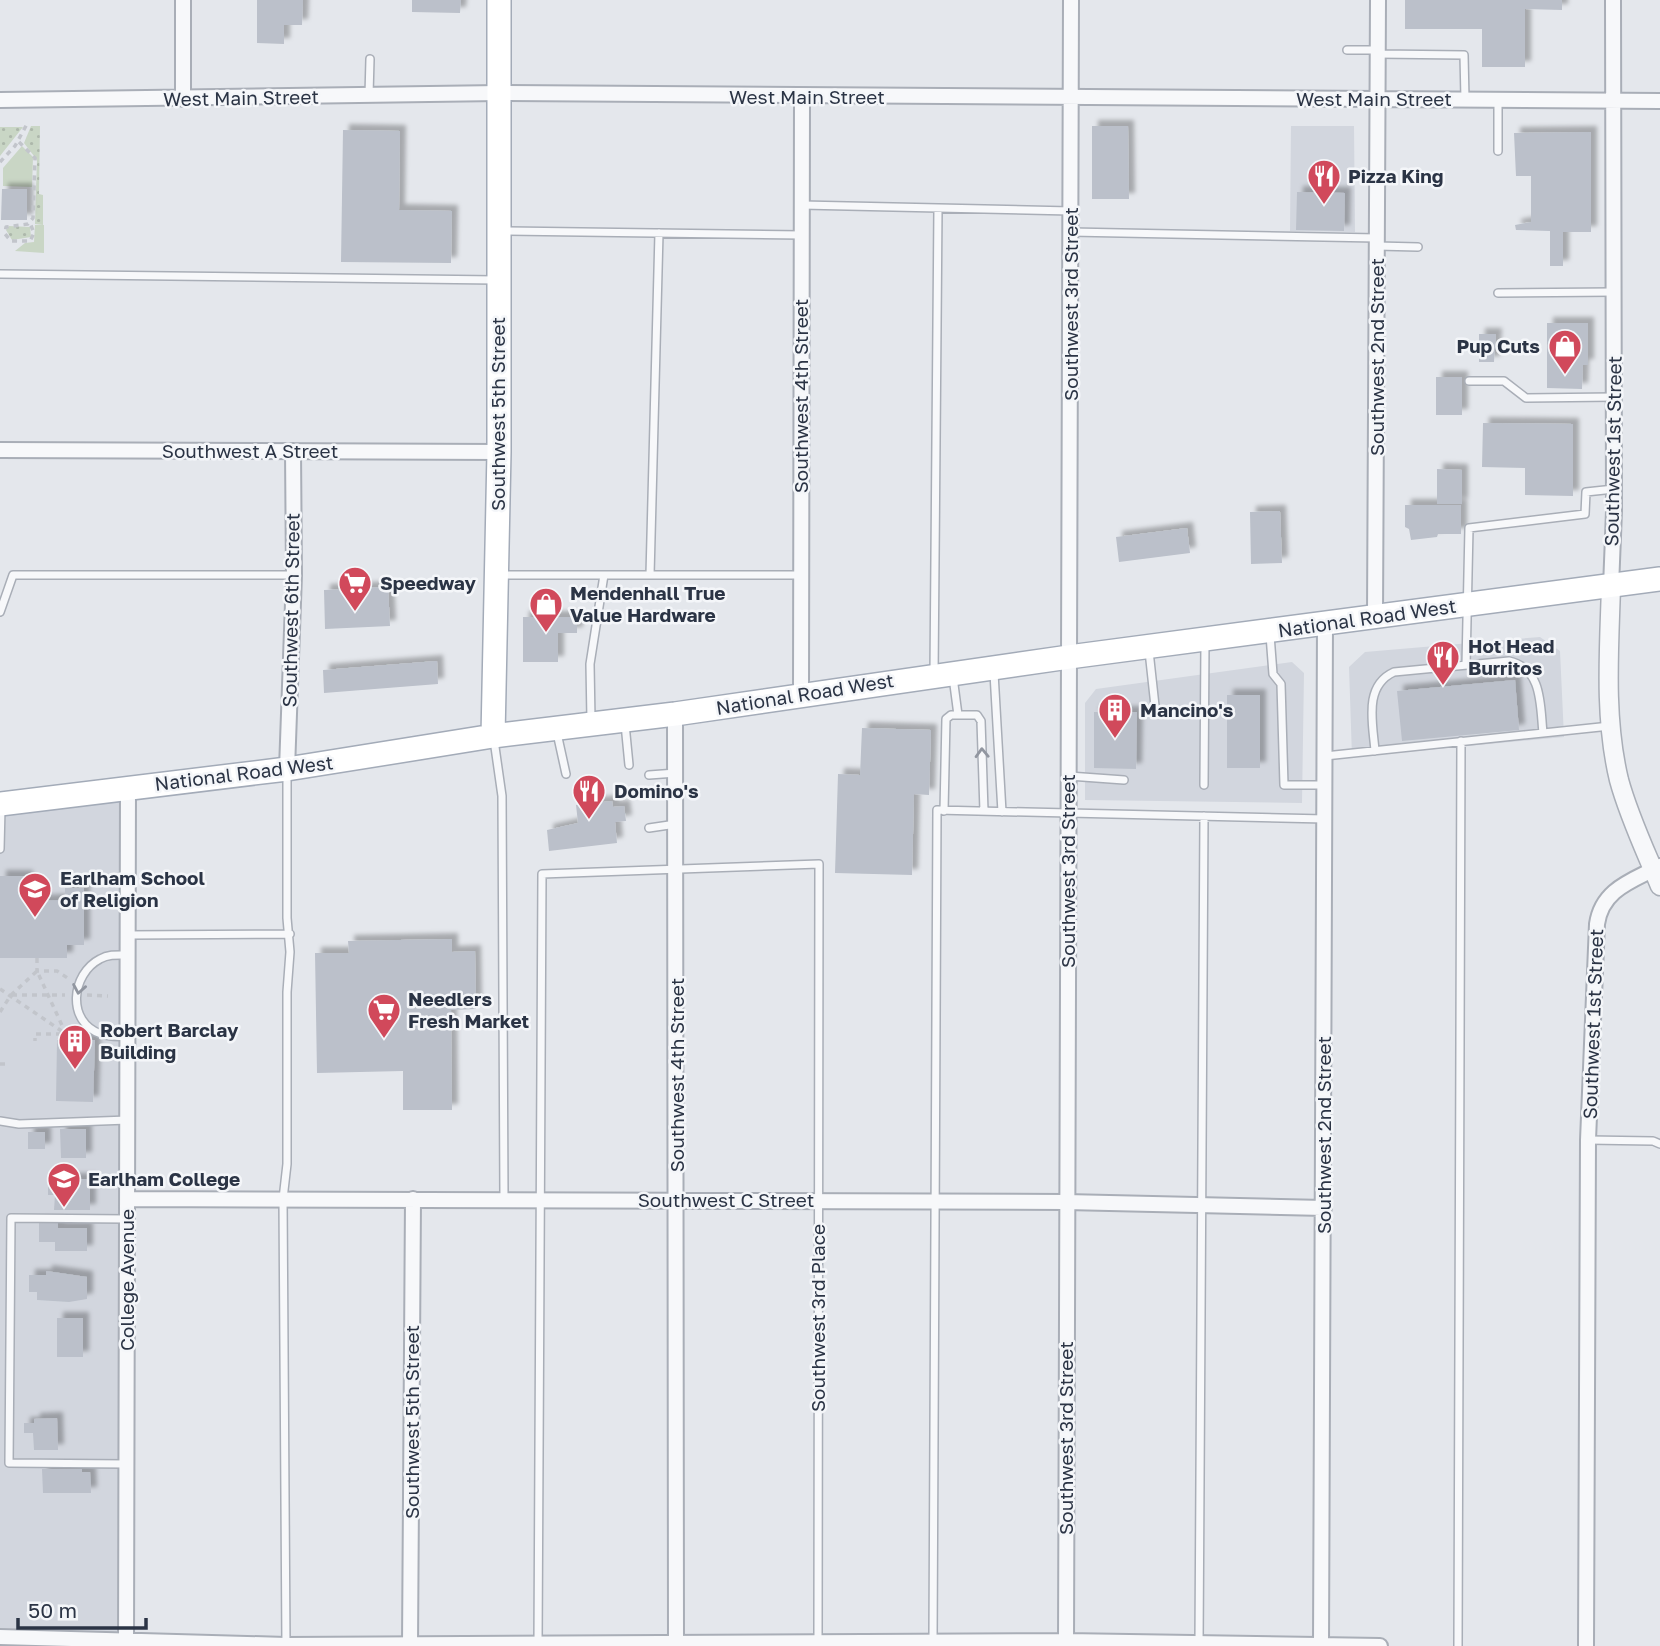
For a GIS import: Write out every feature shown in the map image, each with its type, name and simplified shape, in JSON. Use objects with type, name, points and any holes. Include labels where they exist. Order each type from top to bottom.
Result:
[{"type":"main road","name":"Southwest 5th Street","points":[[493,736],[499,452],[499,0]]},
{"type":"main road","name":"National Road West","points":[[1,804],[287,769],[493,736],[676,714],[994,667],[1660,579]]},
{"type":"street","points":[[183,0],[183,99]]},
{"type":"street","name":"Southwest 3rd Street","points":[[1066,1644],[1071,0]]},
{"type":"street","name":"Southwest 2nd Street","points":[[1376,616],[1378,0]]},
{"type":"street","name":"Southwest 1st Street","points":[[1586,1646],[1588,1140],[1598,913],[1604,900],[1613,891],[1658,874],[1620,781],[1611,726],[1614,489],[1613,0]]},
{"type":"street","name":"West Main Street","points":[[0,100],[499,93],[1660,101]]},
{"type":"street","name":"Southwest 4th Street","points":[[801,694],[802,97]]},
{"type":"street","name":"Southwest A Street","points":[[0,450],[499,452]]},
{"type":"street","name":"Southwest 6th Street","points":[[287,769],[294,575],[293,451]]},
{"type":"street","name":"Southwest 2nd Street","points":[[1321,1646],[1325,624]]},
{"type":"street","name":"Southwest 4th Street","points":[[676,714],[676,1644]]},
{"type":"street","name":"College Avenue","points":[[126,1644],[128,788]]},
{"type":"street","name":"Southwest C Street","points":[[128,1199],[818,1200],[1324,1208]]},
{"type":"street","name":"Southwest 5th Street","points":[[410,1645],[413,1199]]},
{"type":"street","points":[[0,1637],[126,1644],[1380,1646]]},
{"type":"lane","points":[[1347,50],[1464,55],[1465,99]]},
{"type":"lane","points":[[369,95],[370,59]]},
{"type":"lane","points":[[1498,100],[1498,151]]},
{"type":"lane","points":[[802,205],[1072,211]]},
{"type":"lane","points":[[938,208],[943,674],[958,715]]},
{"type":"lane","points":[[499,230],[802,235]]},
{"type":"lane","points":[[1071,232],[1377,242],[1419,247]]},
{"type":"lane","points":[[650,575],[659,233]]},
{"type":"lane","points":[[0,274],[499,280]]},
{"type":"lane","points":[[1498,293],[1614,292]]},
{"type":"lane","points":[[1469,381],[1504,381],[1526,398],[1614,397]]},
{"type":"lane","points":[[1466,665],[1469,528],[1585,514],[1586,492],[1614,489]]},
{"type":"lane","points":[[0,612],[13,575],[294,575]]},
{"type":"lane","points":[[496,575],[801,575]]},
{"type":"lane","points":[[591,724],[589,673],[604,575]]},
{"type":"lane","points":[[1270,631],[1273,674],[1281,684],[1284,785],[1325,785]]},
{"type":"lane","points":[[1204,785],[1205,639]]},
{"type":"lane","points":[[1149,646],[1155,706]]},
{"type":"lane","points":[[1375,751],[1372,698],[1383,677],[1394,672],[1510,661],[1522,664],[1531,672],[1538,687],[1543,733]]},
{"type":"lane","points":[[994,667],[1002,812]]},
{"type":"lane","points":[[944,811],[945,723],[948,717],[976,715],[980,718],[984,811]]},
{"type":"lane","points":[[624,720],[629,765]]},
{"type":"lane","points":[[1325,756],[1611,726]]},
{"type":"lane","points":[[556,729],[566,774]]},
{"type":"lane","points":[[493,736],[502,796],[503,1199]]},
{"type":"lane","points":[[1458,1646],[1461,741]]},
{"type":"lane","points":[[286,1645],[283,1199],[287,1164],[290,934],[287,769]]},
{"type":"lane","points":[[649,775],[676,773]]},
{"type":"lane","points":[[1069,776],[1124,780]]},
{"type":"lane","points":[[0,849],[1,804]]},
{"type":"lane","points":[[933,1644],[937,810],[1325,819]]},
{"type":"lane","points":[[1199,1644],[1203,816]]},
{"type":"lane","points":[[649,828],[676,824]]},
{"type":"lane","name":"Southwest 3rd Place","points":[[676,869],[819,864],[818,1644]]},
{"type":"lane","points":[[538,1644],[542,874],[676,869]]},
{"type":"lane","points":[[128,935],[290,934]]},
{"type":"lane","points":[[128,955],[108,955],[98,960],[81,976],[76,995],[77,1010],[83,1022],[100,1034],[129,1038]]},
{"type":"lane","points":[[0,1121],[19,1124],[129,1121]]},
{"type":"lane","points":[[1588,1140],[1653,1141],[1660,1144]]},
{"type":"lane","points":[[127,1464],[9,1463],[11,1218],[128,1219]]},
{"type":"path","points":[[0,162],[19,142],[27,124]]},
{"type":"path","points":[[19,142],[34,158],[33,218],[30,223]]},
{"type":"path","points":[[0,239],[10,224],[30,223]]},
{"type":"path","points":[[5,234],[11,241],[30,240],[34,233],[30,223]]},
{"type":"path","points":[[37,958],[37,971],[66,1034]]},
{"type":"path","points":[[0,1012],[11,995],[37,971],[57,971],[69,979]]},
{"type":"path","points":[[0,991],[11,995],[66,1034]]},
{"type":"path","points":[[11,995],[65,995]]},
{"type":"path","points":[[82,995],[108,996]]},
{"type":"path","points":[[34,1041],[34,1034],[66,1034],[78,1027]]},
{"type":"path","points":[[0,1064],[8,1064]]},
{"type":"shaded area","points":[[1291,126],[1354,126],[1355,232],[1290,231]]},
{"type":"shaded area","points":[[1540,637],[1560,651],[1564,737],[1352,757],[1349,667],[1365,652]]},
{"type":"shaded area","points":[[1292,662],[1304,673],[1302,803],[1085,800],[1085,703],[1096,689]]},
{"type":"shaded area","name":"Earlham College","points":[[128,788],[126,1646],[0,1646],[0,804]]},
{"type":"green space","points":[[31,126],[40,126],[39,194],[43,195],[43,225],[35,224],[37,160],[24,143]]},
{"type":"green space","points":[[0,127],[23,127],[0,156]]},
{"type":"green space","points":[[22,146],[33,157],[32,187],[3,186],[3,168]]},
{"type":"green space","points":[[35,225],[44,225],[44,253],[15,251],[25,243],[34,242]]},
{"type":"green space","points":[[9,226],[30,227],[31,237],[12,240],[6,230]]},
{"type":"building","points":[[257,0],[303,0],[302,25],[284,25],[284,44],[257,43]]},
{"type":"building","points":[[412,0],[461,0],[460,13],[412,12]]},
{"type":"building","points":[[1405,0],[1562,0],[1562,10],[1525,9],[1525,67],[1482,67],[1482,29],[1405,29]]},
{"type":"building","points":[[1092,126],[1128,126],[1129,199],[1092,199]]},
{"type":"building","points":[[343,130],[400,131],[399,210],[452,211],[451,263],[341,262]]},
{"type":"building","points":[[1591,132],[1591,232],[1563,232],[1563,266],[1550,266],[1550,231],[1516,230],[1515,225],[1531,222],[1531,176],[1516,176],[1514,133]]},
{"type":"building","points":[[2,189],[27,189],[27,220],[1,220]]},
{"type":"building","points":[[1297,192],[1345,193],[1344,231],[1296,230]]},
{"type":"building","points":[[1547,323],[1588,323],[1588,365],[1583,365],[1582,389],[1547,388]]},
{"type":"building","points":[[1479,334],[1496,334],[1494,362],[1479,362]]},
{"type":"building","points":[[1436,377],[1462,377],[1462,415],[1436,415]]},
{"type":"building","points":[[1483,423],[1573,424],[1573,496],[1525,495],[1525,468],[1482,467]]},
{"type":"building","points":[[1437,469],[1462,470],[1462,504],[1437,504]]},
{"type":"building","points":[[1405,505],[1461,505],[1461,534],[1438,534],[1437,537],[1411,540],[1409,529],[1405,527]]},
{"type":"building","points":[[1280,511],[1282,563],[1251,564],[1250,512]]},
{"type":"building","points":[[1187,528],[1190,553],[1119,562],[1116,537]]},
{"type":"building","points":[[388,587],[390,626],[325,629],[324,590]]},
{"type":"building","points":[[523,617],[577,617],[577,633],[558,633],[558,662],[523,662]]},
{"type":"building","points":[[437,661],[438,684],[324,693],[323,670]]},
{"type":"building","points":[[1515,680],[1519,730],[1402,741],[1397,691]]},
{"type":"building","points":[[1227,695],[1260,695],[1260,768],[1227,768]]},
{"type":"building","name":"Mancino's","points":[[1094,712],[1137,712],[1136,769],[1094,768]]},
{"type":"building","points":[[862,728],[931,730],[929,795],[914,794],[912,875],[835,873],[838,774],[860,775]]},
{"type":"building","points":[[612,801],[613,807],[624,806],[626,821],[615,822],[617,843],[549,851],[547,830],[578,823],[576,805]]},
{"type":"building","points":[[0,876],[27,876],[27,901],[65,900],[65,888],[84,888],[84,945],[67,945],[67,958],[0,958]]},
{"type":"building","name":"Needlers Fresh Market","points":[[452,939],[452,952],[475,951],[476,1009],[451,1010],[452,1110],[403,1110],[403,1071],[317,1073],[315,953],[349,953],[348,941]]},
{"type":"building","name":"Robert Barclay Building","points":[[57,1040],[95,1040],[93,1102],[56,1101]]},
{"type":"building","points":[[60,1129],[86,1129],[86,1158],[61,1158]]},
{"type":"building","points":[[28,1132],[45,1132],[45,1149],[28,1149]]},
{"type":"building","points":[[48,1179],[90,1179],[90,1210],[54,1210],[55,1195],[48,1195]]},
{"type":"building","points":[[39,1223],[58,1223],[58,1228],[87,1228],[87,1251],[55,1251],[55,1242],[39,1242]]},
{"type":"building","points":[[46,1271],[87,1277],[87,1299],[69,1302],[37,1300],[37,1292],[29,1292],[29,1275],[46,1275]]},
{"type":"building","points":[[57,1318],[83,1318],[83,1357],[57,1357]]},
{"type":"building","points":[[57,1418],[58,1450],[34,1450],[33,1433],[24,1433],[24,1423],[34,1423],[34,1419]]},
{"type":"building","points":[[42,1469],[82,1469],[82,1472],[90,1472],[91,1493],[43,1493]]},
{"type":"place","name":"Pizza King","points":[[1324,206]]},
{"type":"place","name":"Pup Cuts","points":[[1565,376]]},
{"type":"place","name":"Speedway","points":[[355,613]]},
{"type":"place","name":"Mendenhall True Value Hardware","points":[[546,634]]},
{"type":"place","name":"Hot Head Burritos","points":[[1443,687]]},
{"type":"place","name":"Mancino's","points":[[1115,740]]},
{"type":"place","name":"Domino's","points":[[589,821]]},
{"type":"place","name":"Earlham School of Religion","points":[[35,919]]},
{"type":"place","name":"Needlers Fresh Market","points":[[384,1040]]},
{"type":"place","name":"Robert Barclay Building","points":[[75,1071]]},
{"type":"place","name":"Earlham College","points":[[64,1209]]}]
